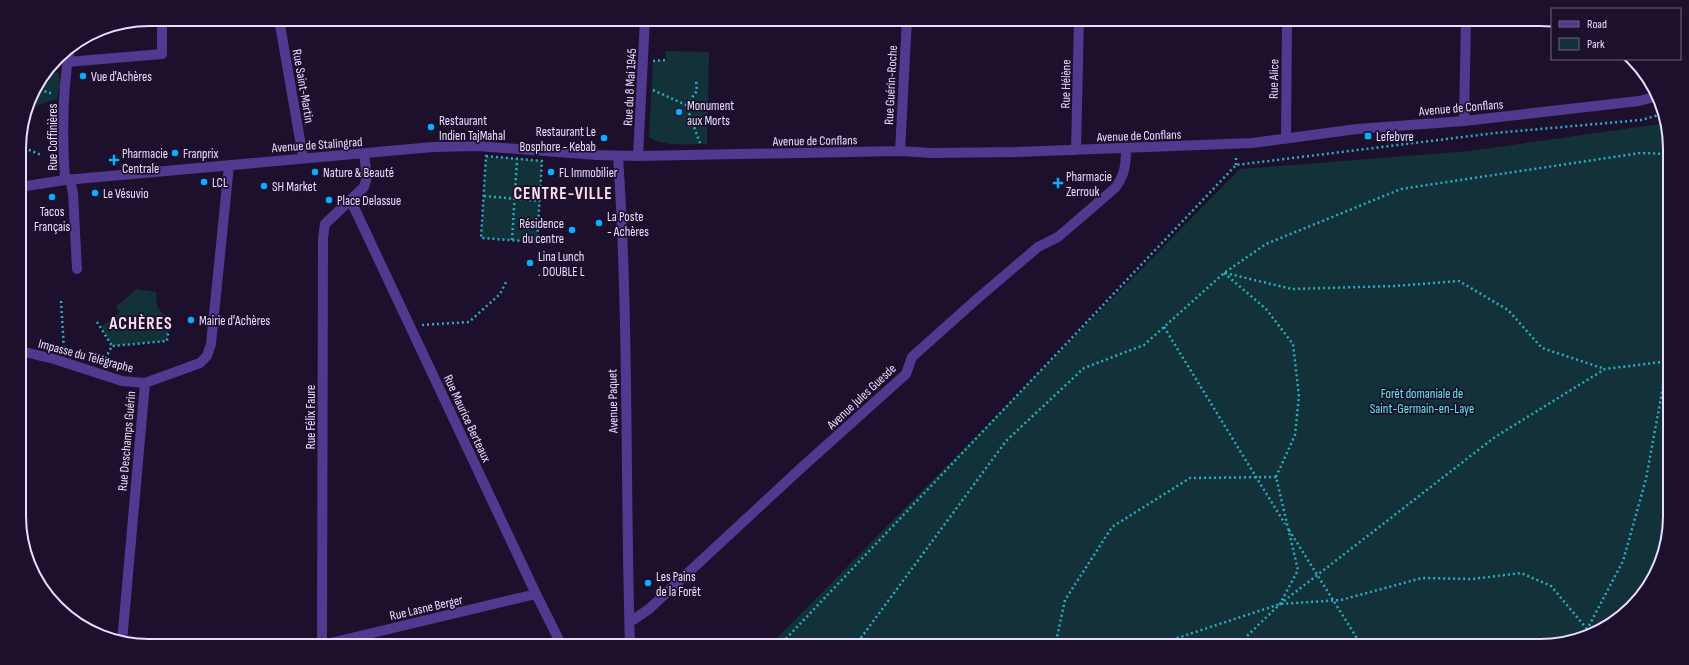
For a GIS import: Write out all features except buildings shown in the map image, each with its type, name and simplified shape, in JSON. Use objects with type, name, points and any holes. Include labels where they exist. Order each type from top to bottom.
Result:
[{"type":"street","points":[[67,62],[162,54],[162,26]]},
{"type":"street","name":"Rue Saint-Martin","points":[[280,26],[303,158]]},
{"type":"street","name":"Rue du 8 Mai 1945","points":[[638,156],[645,26]]},
{"type":"street","name":"Rue Guérin-Roche","points":[[900,151],[907,26]]},
{"type":"street","name":"Rue Hélène","points":[[1076,150],[1079,26]]},
{"type":"street","name":"Rue Alice","points":[[1286,139],[1287,26]]},
{"type":"street","points":[[1464,121],[1466,26]]},
{"type":"street","name":"Rue Coffinières","points":[[68,56],[64,138],[67,179],[73,193],[77,269]]},
{"type":"street","name":"Avenue de Conflans","points":[[618,156],[900,151],[932,153],[1076,150],[1252,143],[1356,129],[1464,121],[1651,97]]},
{"type":"street","name":"Avenue de Stalingrad","points":[[26,186],[67,179],[433,147],[477,146],[618,156]]},
{"type":"street","name":"Avenue Jules Guesde","points":[[630,622],[649,609],[800,469],[906,374],[912,357],[1038,247],[1058,237],[1115,188],[1122,178],[1126,160],[1126,148]]},
{"type":"street","points":[[351,201],[364,187],[367,177],[364,154]]},
{"type":"street","name":"Avenue Paquet","points":[[618,156],[624,298],[628,594],[630,639]]},
{"type":"street","name":"Rue Deschamps Guérin","points":[[123,636],[145,382],[200,363],[207,356],[211,344],[229,165]]},
{"type":"street","name":"Rue Maurice Berteaux","points":[[351,201],[558,639]]},
{"type":"street","name":"Rue Félix Faure","points":[[322,639],[323,238],[325,224],[351,201]]},
{"type":"street","name":"Impasse du Télégraphe","points":[[26,352],[54,358],[122,381],[145,382]]},
{"type":"street","name":"Rue Lasne Berger","points":[[351,639],[536,594]]},
{"type":"path","points":[[653,61],[666,60]]},
{"type":"path","points":[[686,105],[697,91],[696,80]]},
{"type":"path","points":[[41,89],[48,93],[58,94]]},
{"type":"path","points":[[651,89],[686,105],[701,144]]},
{"type":"path","points":[[786,639],[1236,165],[1495,133],[1641,120],[1658,115]]},
{"type":"path","points":[[26,149],[41,155]]},
{"type":"path","points":[[1236,152],[1236,165]]},
{"type":"path","points":[[860,639],[1006,441],[1084,368],[1144,345],[1224,273],[1266,244],[1401,189],[1497,173],[1640,153],[1663,154]]},
{"type":"path","points":[[486,156],[481,238],[537,242],[542,161]]},
{"type":"path","points":[[512,240],[518,159]]},
{"type":"path","points":[[484,196],[540,201]]},
{"type":"path","points":[[1224,273],[1292,289],[1395,286],[1459,281],[1508,310],[1542,348],[1605,369]]},
{"type":"path","points":[[1224,273],[1266,309],[1293,344],[1299,396],[1295,435],[1276,477],[1298,570],[1280,604]]},
{"type":"path","points":[[419,325],[469,322],[500,294],[507,280]]},
{"type":"path","points":[[61,301],[65,354]]},
{"type":"path","points":[[112,346],[167,341],[170,318]]},
{"type":"path","points":[[98,322],[112,346]]},
{"type":"path","points":[[1164,328],[1316,575],[1358,639]]},
{"type":"path","points":[[101,367],[112,346]]},
{"type":"path","points":[[1245,639],[1246,636],[1280,604],[1495,437],[1605,369],[1663,362]]},
{"type":"path","points":[[1174,639],[1280,604],[1342,600],[1422,578],[1473,579],[1521,573],[1551,586],[1587,629],[1623,561],[1646,478],[1663,392]]},
{"type":"path","points":[[1057,639],[1066,600],[1112,527],[1190,478],[1276,477]]},
{"type":"green space","points":[[665,51],[709,52],[707,144],[668,144],[649,137],[653,61],[666,60]]},
{"type":"green space","points":[[53,72],[59,73],[60,84],[57,99],[34,106],[42,87]]},
{"type":"green space","name":"Forêt domaniale de Saint-Germain-en-Laye","points":[[1660,124],[1663,149],[1662,532],[1656,556],[1642,585],[1633,597],[1615,614],[1602,623],[1587,630],[1564,637],[1548,639],[776,639],[1240,169],[1470,151]]},
{"type":"green space","points":[[486,156],[542,161],[537,242],[481,238]]},
{"type":"green space","points":[[136,289],[156,292],[158,308],[162,313],[170,318],[167,341],[112,346],[101,327],[120,312],[116,307]]},
{"type":"place","name":"Vue d'Achères","points":[[83,76]]},
{"type":"place","name":"Monument aux Morts","points":[[679,112]]},
{"type":"place","name":"Restaurant Indien TajMahal","points":[[431,127]]},
{"type":"place","name":"Lefebvre","points":[[1368,136]]},
{"type":"place","name":"Restaurant Le Bosphore - Kebab","points":[[604,138]]},
{"type":"place","name":"Franprix","points":[[175,153]]},
{"type":"place","name":"Pharmacie Centrale","points":[[114,160]]},
{"type":"place","name":"Nature & Beauté","points":[[315,172]]},
{"type":"place","name":"FL Immobilier","points":[[551,172]]},
{"type":"place","name":"LCL","points":[[204,182]]},
{"type":"place","name":"Pharmacie Zerrouk","points":[[1058,183]]},
{"type":"place","name":"SH Market","points":[[264,186]]},
{"type":"place","name":"Le Vésuvio","points":[[95,193]]},
{"type":"place","name":"Tacos Français","points":[[52,197]]},
{"type":"place","name":"Place Delassue","points":[[329,200]]},
{"type":"place","name":"La Poste - Achères","points":[[599,223]]},
{"type":"place","name":"Résidence du centre","points":[[572,230]]},
{"type":"place","name":"Lina Lunch . DOUBLE L","points":[[530,263]]},
{"type":"place","name":"Mairie d'Achères","points":[[191,320]]},
{"type":"place","name":"Les Pains de la Forêt","points":[[648,583]]},
{"type":"district","name":"CENTRE-VILLE","points":[[563,193]]},
{"type":"district","name":"ACHÈRES","points":[[141,323]]}]
